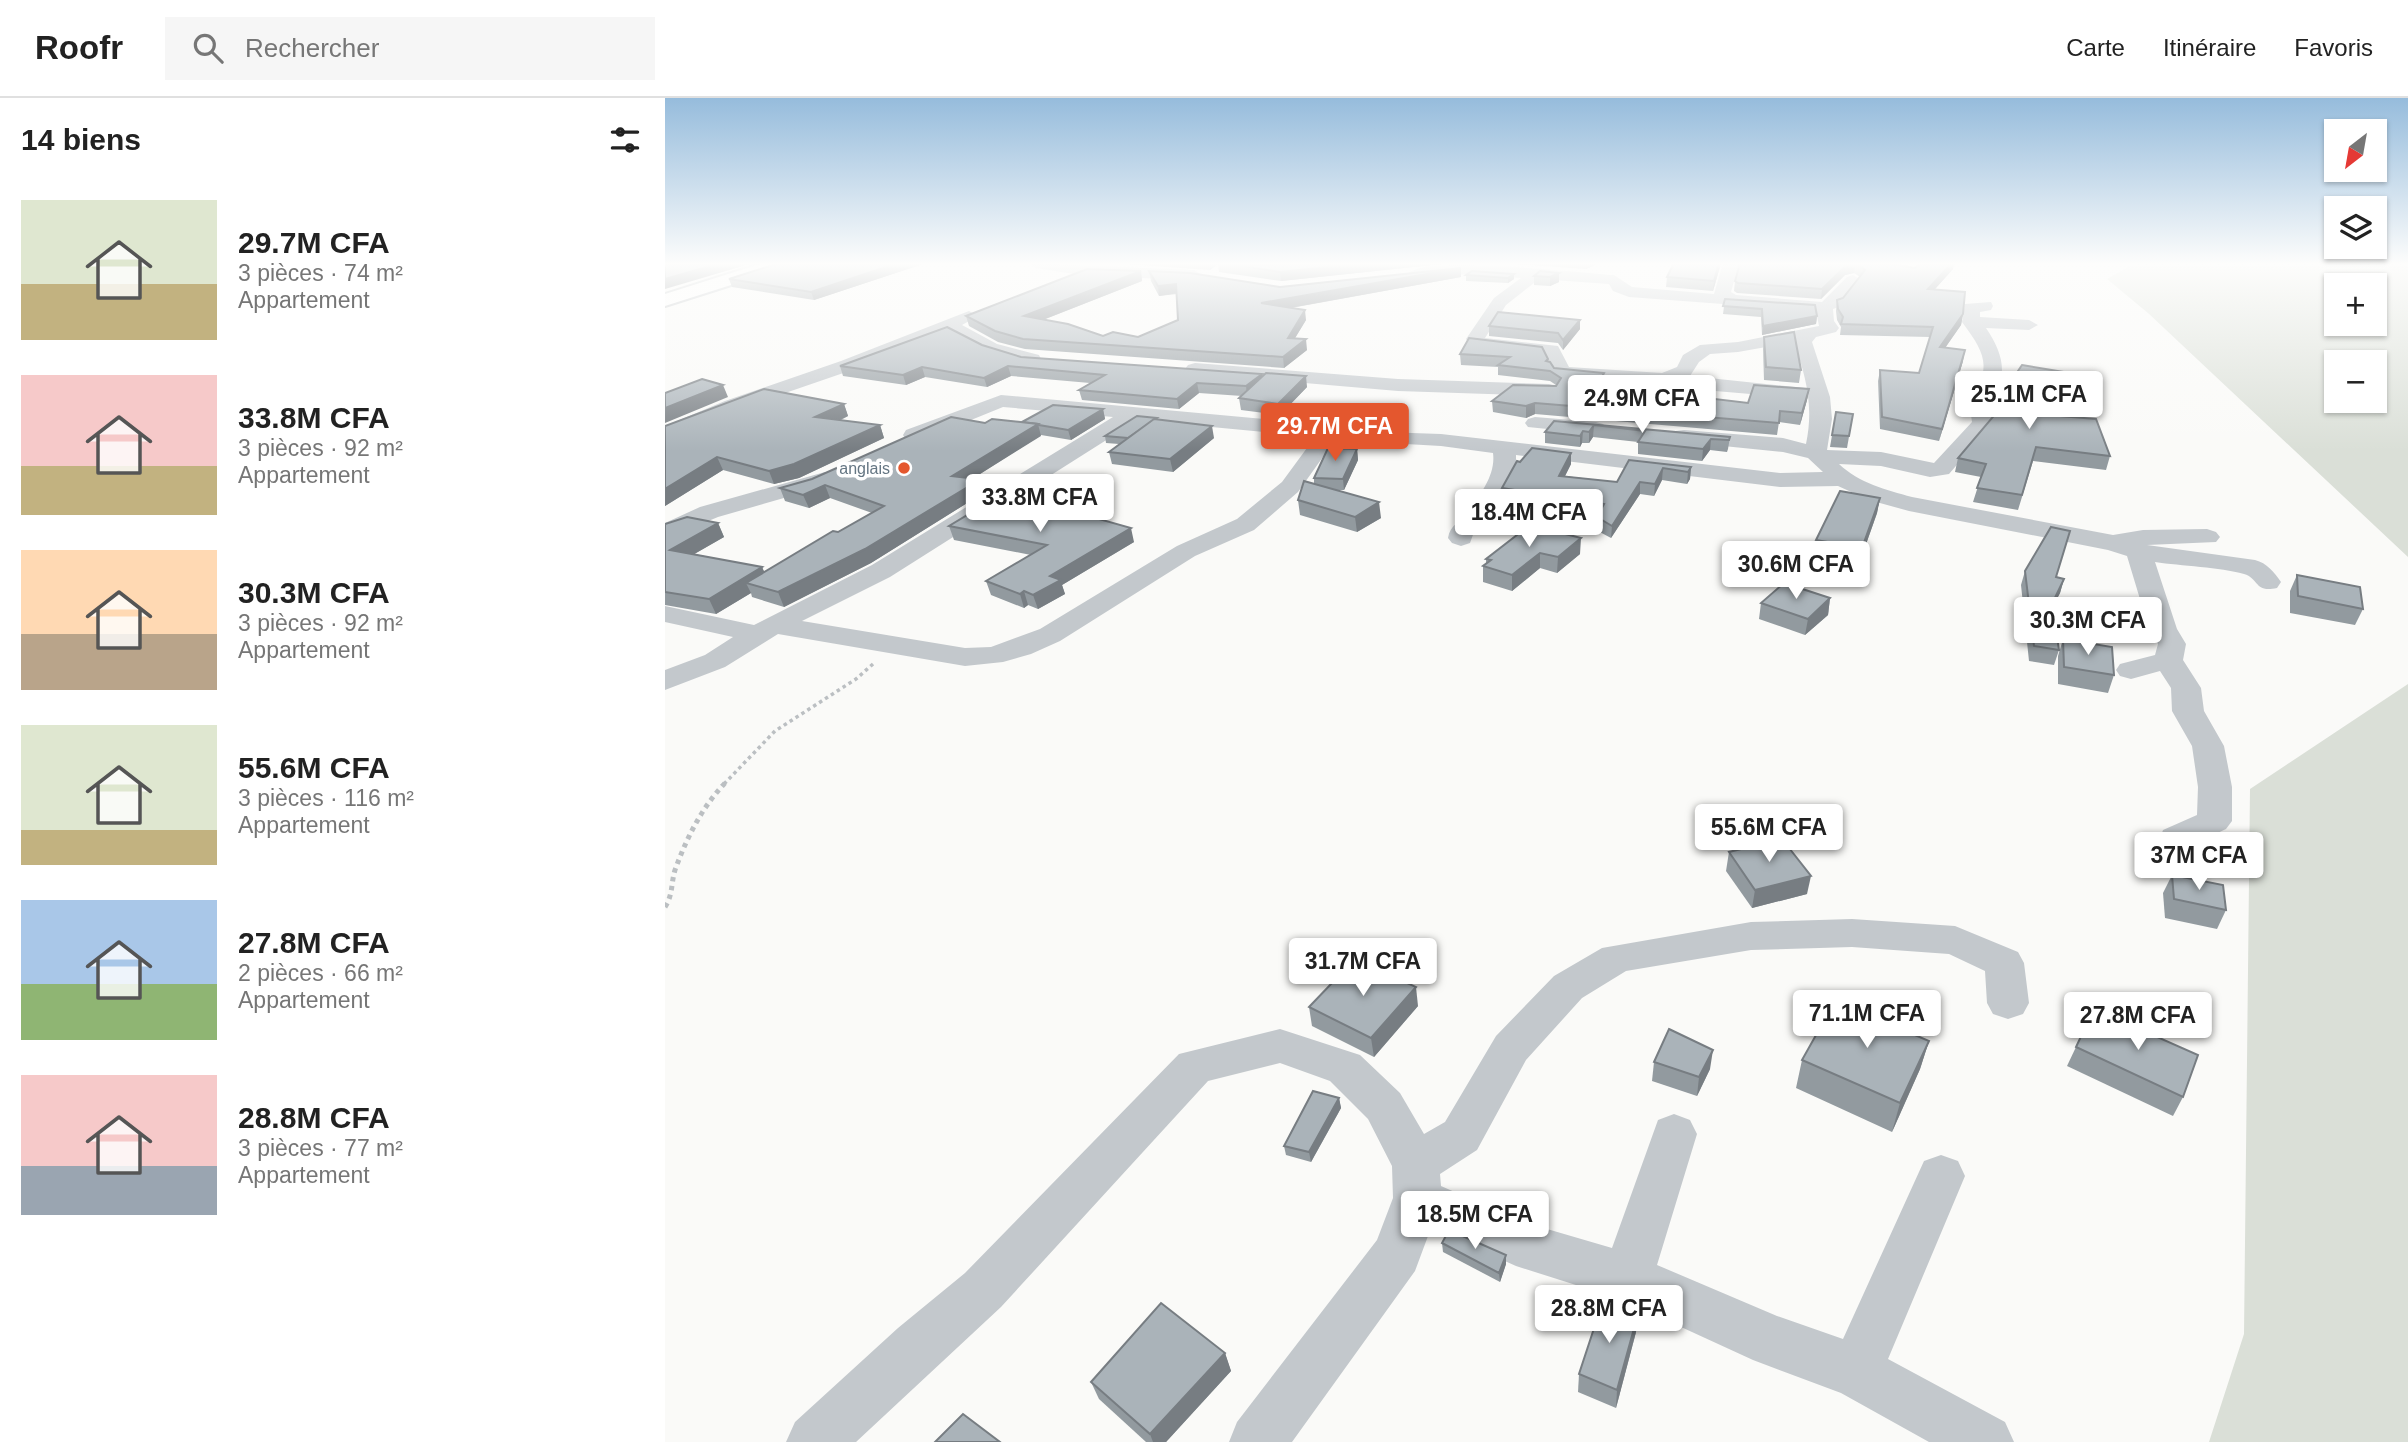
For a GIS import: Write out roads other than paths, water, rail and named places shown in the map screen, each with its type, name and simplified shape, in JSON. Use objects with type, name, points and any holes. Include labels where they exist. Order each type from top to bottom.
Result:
[{"type":"street","points":[[665,434],[731,405],[848,365],[946,326]]},
{"type":"street","points":[[900,442],[1001,401],[1052,363],[1008,354],[965,336],[949,326]]},
{"type":"street","points":[[1484,326],[1475,339],[1478,343],[1551,350],[1562,372]]},
{"type":"street","points":[[1663,379],[1680,376],[1689,367],[1690,359],[1706,348],[1738,347],[1830,328],[1828,326]]},
{"type":"street","points":[[1667,434],[1783,445],[1817,454],[1881,459],[1930,470],[1941,469],[1983,423],[1979,401],[1987,393],[1996,368],[1980,326]]},
{"type":"street","points":[[1810,333],[1803,342],[1815,371],[1818,393],[1820,430],[1817,454]]},
{"type":"street","points":[[1180,368],[1398,385],[1549,390]]},
{"type":"street","points":[[1562,372],[1818,393]]},
{"type":"street","points":[[1503,447],[1535,423],[1549,390],[1562,372]]},
{"type":"street","points":[[1001,401],[1330,432],[1355,437],[1441,440],[1780,480],[1842,480]]},
{"type":"street","points":[[665,681],[715,661],[766,629],[881,571],[1133,414]]},
{"type":"street","points":[[1535,423],[1621,430]]},
{"type":"street","points":[[665,614],[981,658],[1013,652],[1044,639],[1188,551],[1237,529],[1252,519],[1277,501],[1297,479],[1330,432]]},
{"type":"street","points":[[1461,538],[1462,530],[1476,519],[1502,480],[1507,463],[1503,447]]},
{"type":"street","points":[[1817,454],[1842,480],[1877,495],[1909,504],[2126,547],[2255,568],[2268,583]]},
{"type":"street","points":[[665,532],[709,512],[808,485],[842,470]]},
{"type":"street","points":[[2126,547],[2143,538],[2207,537]]},
{"type":"street","points":[[2126,547],[2172,645],[2168,660],[2186,688],[2188,711],[2209,746],[2215,787],[2214,821],[2176,838],[2169,864]]},
{"type":"street","points":[[2131,670],[2168,660]]},
{"type":"street","points":[[1257,1442],[1397,1254],[1417,1181],[1461,1136],[1511,1048],[1568,987],[1616,958],[1751,936],[1852,933],[1955,940],[2004,963],[2008,1003]]},
{"type":"street","points":[[815,1442],[983,1290],[1194,1067],[1280,1046],[1345,1068],[1384,1106],[1417,1181],[1516,1244],[1628,1278],[1772,1341],[1856,1371],[1985,1442]]},
{"type":"street","points":[[1628,1278],[1674,1134]]},
{"type":"street","points":[[1856,1371],[1941,1176]]},
{"type":"place","name":"anglais","points":[[904,468]]}]
